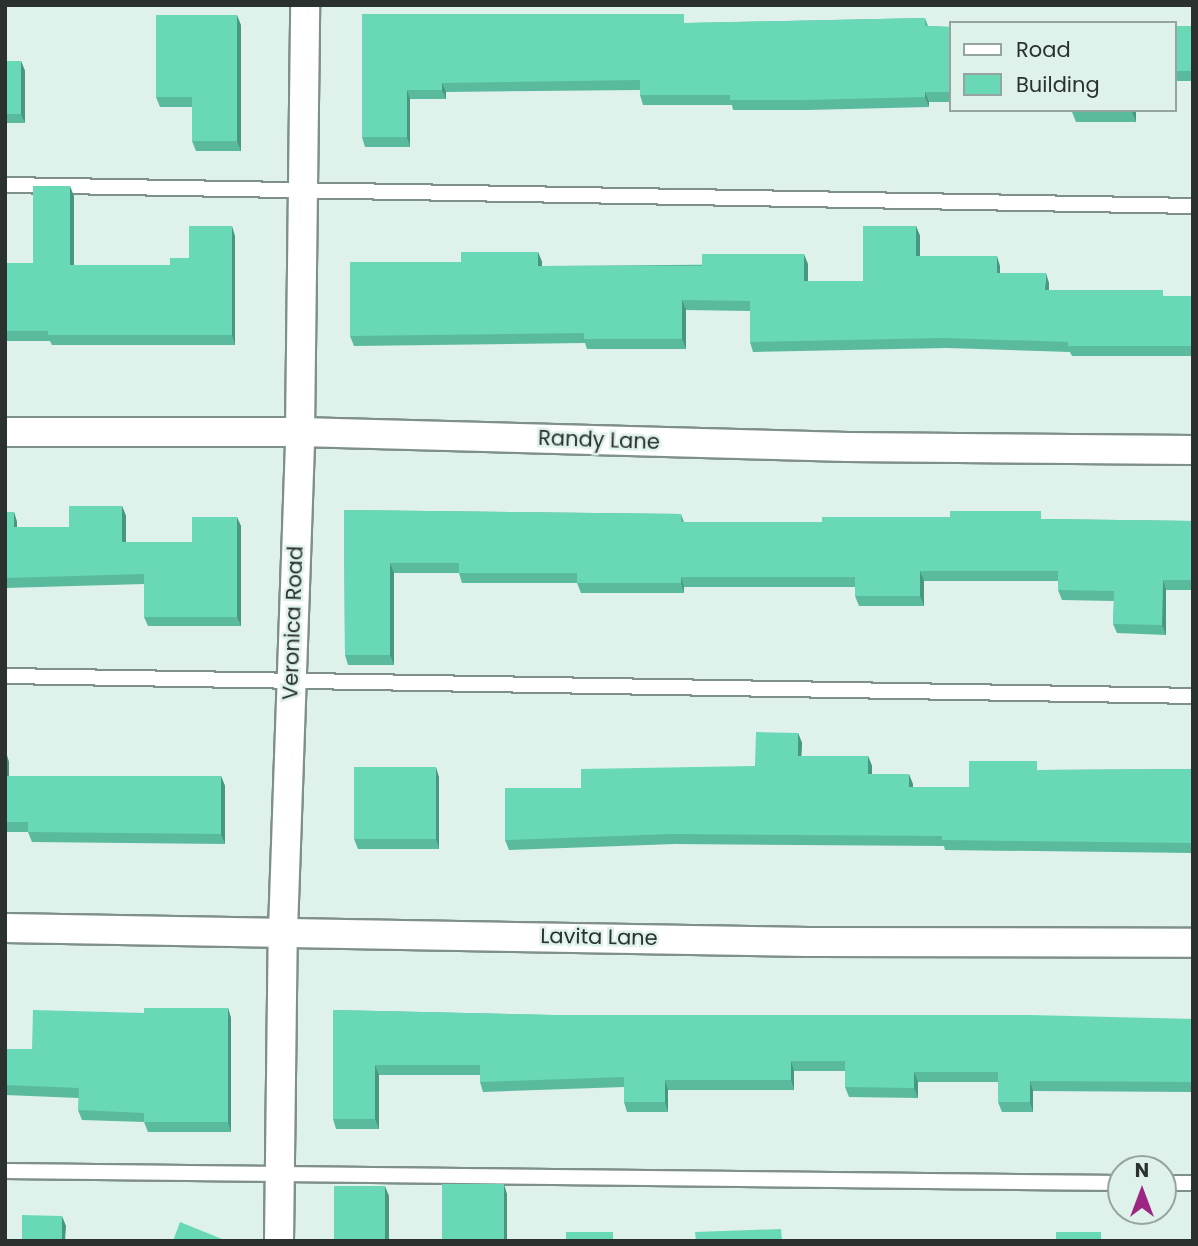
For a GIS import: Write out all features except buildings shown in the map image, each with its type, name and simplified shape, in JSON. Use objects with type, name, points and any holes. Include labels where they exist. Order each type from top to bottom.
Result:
[{"type":"street","name":"Veronica Road","points":[[279,1241],[283,930],[300,432],[305,5]]},
{"type":"street","name":"Randy Lane","points":[[5,432],[300,432],[848,447],[1193,450]]},
{"type":"street","name":"Lavita Lane","points":[[5,928],[283,930],[810,942],[1193,943]]},
{"type":"lane","points":[[5,185],[303,188],[1193,206]]},
{"type":"lane","points":[[5,676],[292,678],[1193,696]]},
{"type":"lane","points":[[5,1171],[1107,1183]]}]
